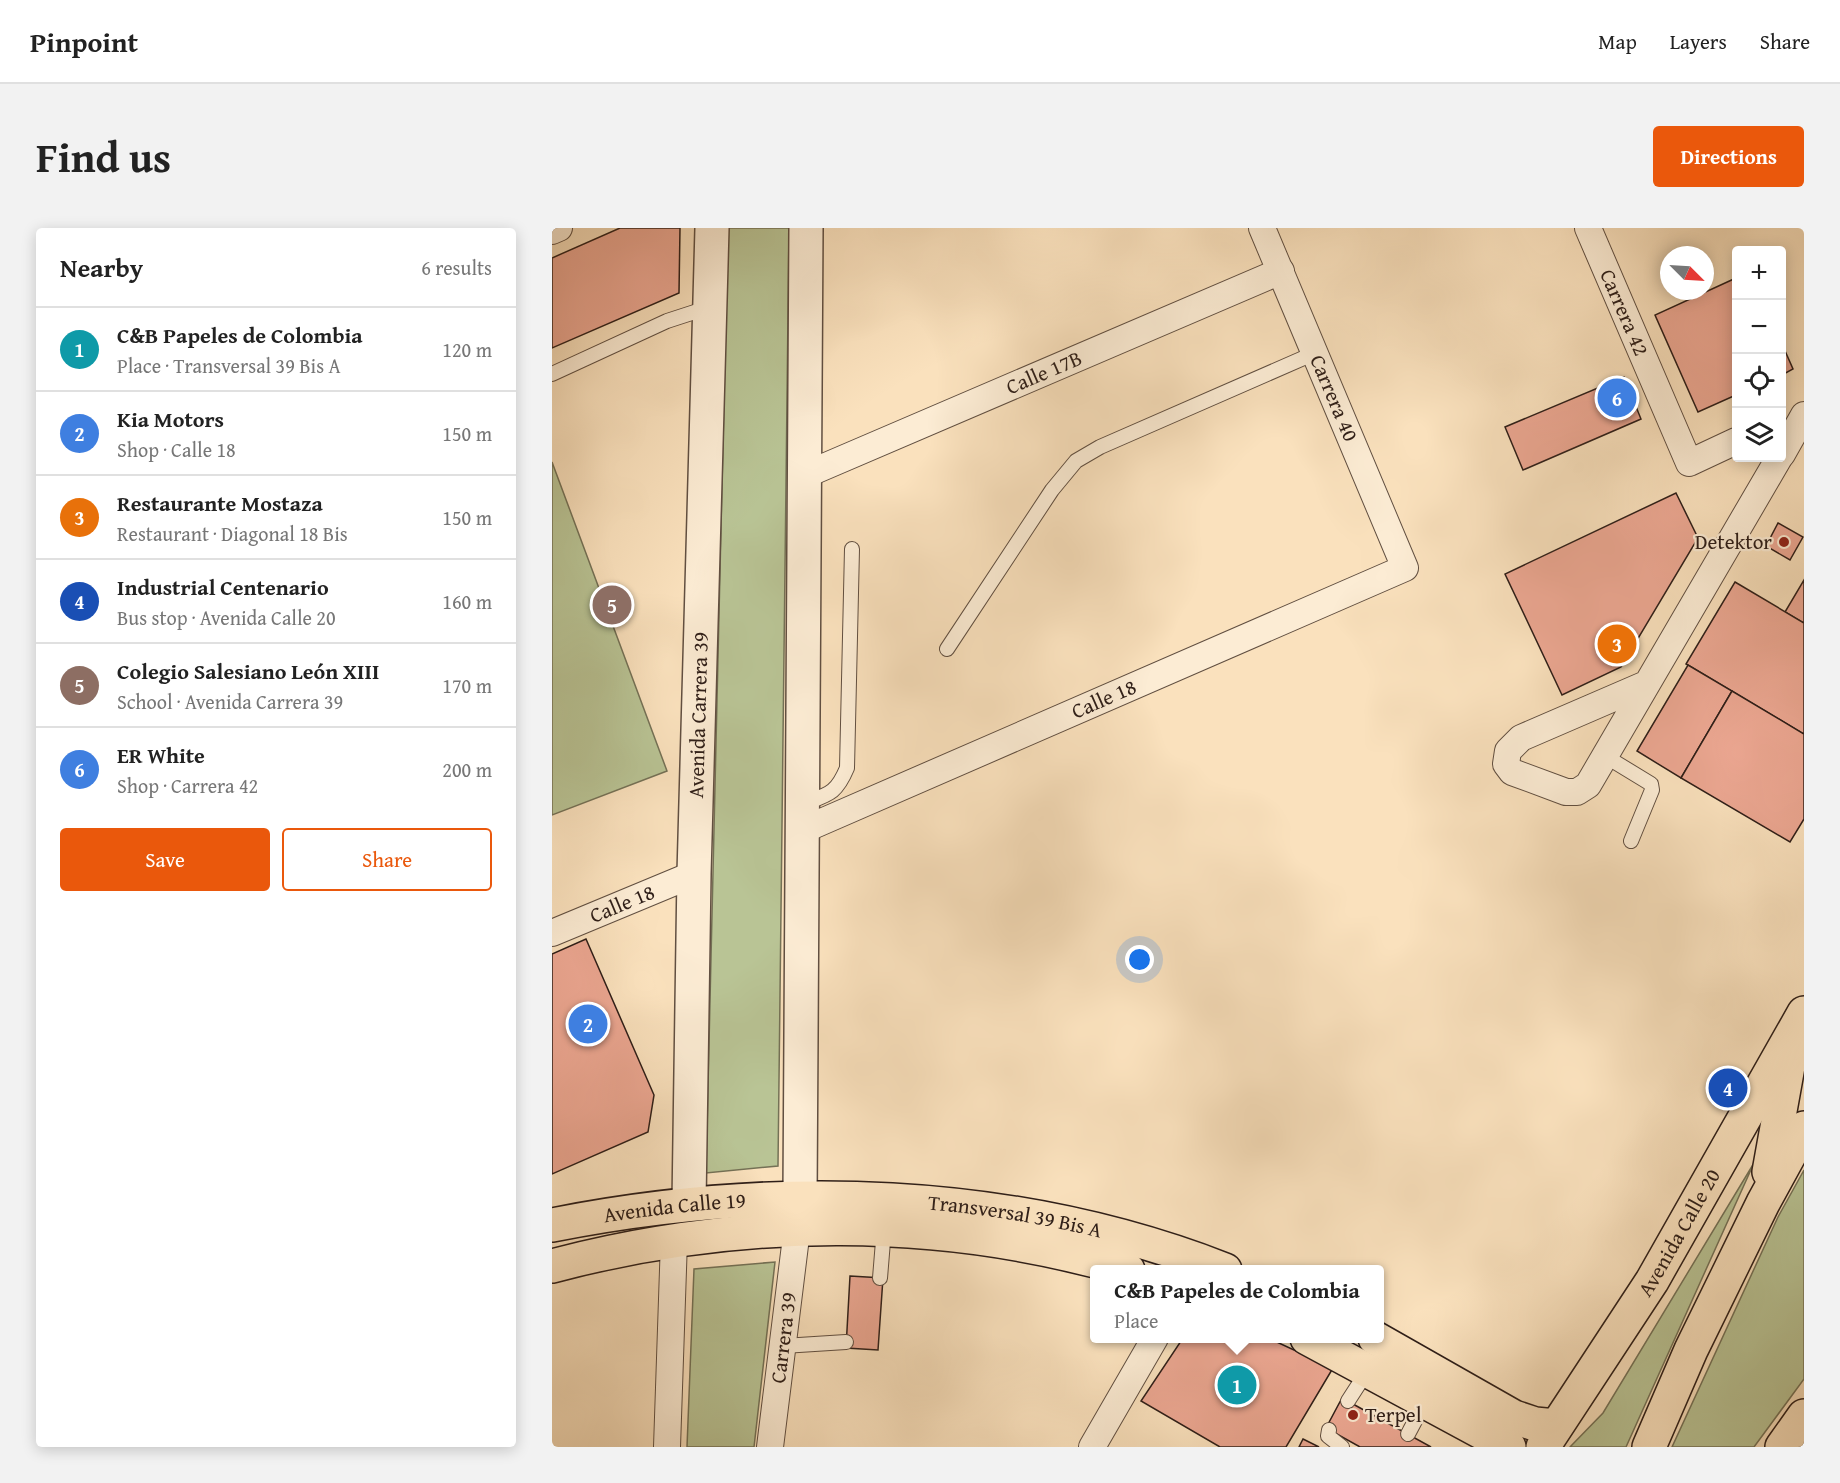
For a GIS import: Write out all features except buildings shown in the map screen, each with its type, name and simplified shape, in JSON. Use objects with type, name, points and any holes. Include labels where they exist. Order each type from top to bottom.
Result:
[{"type":"main road","points":[[1763,1203],[1799,1021]]},
{"type":"main road","name":"Avenida Calle 20","points":[[1550,1437],[1652,1281],[1799,1021]]},
{"type":"main road","points":[[1649,1447],[1691,1350],[1763,1203],[1804,1128]]},
{"type":"main road","name":"Avenida Calle 19","points":[[552,1226],[689,1203],[798,1213]]},
{"type":"main road","name":"Transversal 39 Bis A","points":[[798,1213],[977,1208],[1045,1216],[1110,1232],[1213,1265]]},
{"type":"main road","name":"Avenida Calle 19","points":[[552,1266],[674,1240],[755,1230],[798,1213]]},
{"type":"main road","name":"Transversal 39 Bis A","points":[[798,1213],[884,1229],[1021,1244],[1083,1256],[1114,1265]]},
{"type":"main road","points":[[1317,1343],[1509,1447]]},
{"type":"main road","points":[[1384,1343],[1514,1417],[1535,1424],[1550,1437]]},
{"type":"main road","points":[[1782,1447],[1804,1416]]},
{"type":"street","points":[[552,231],[560,228]]},
{"type":"street","name":"Avenida Carrera 39","points":[[689,1203],[694,874],[712,228]]},
{"type":"street","points":[[798,1213],[806,228]]},
{"type":"street","name":"Carrera 40","points":[[1262,228],[1405,568]]},
{"type":"street","name":"Carrera 42","points":[[1588,228],[1689,463],[1732,443]]},
{"type":"street","name":"Calle 17B","points":[[805,475],[1281,271]]},
{"type":"street","points":[[1786,419],[1804,411]]},
{"type":"street","points":[[1786,447],[1804,415]]},
{"type":"street","points":[[1646,684],[1521,738],[1508,751],[1506,764],[1512,772],[1566,792],[1577,792],[1588,784],[1777,462]]},
{"type":"street","name":"Calle 18","points":[[803,817],[1405,568]]},
{"type":"street","name":"Calle 18","points":[[552,933],[694,874]]},
{"type":"street","name":"Carrera 39","points":[[770,1447],[798,1213]]},
{"type":"street","points":[[668,1447],[674,1240]]},
{"type":"street","points":[[1092,1447],[1152,1343]]},
{"type":"lane","points":[[552,374],[667,321],[710,307]]},
{"type":"lane","points":[[947,649],[1052,490],[1076,461],[1100,447],[1316,354]]},
{"type":"lane","points":[[803,817],[839,787],[847,768],[852,549]]},
{"type":"lane","points":[[1605,756],[1651,784],[1653,790],[1631,841]]},
{"type":"lane","points":[[880,1278],[884,1229]]},
{"type":"lane","points":[[783,1346],[846,1342]]},
{"type":"lane","points":[[1348,1401],[1368,1370]]},
{"type":"lane","points":[[1408,1434],[1425,1401]]},
{"type":"lane","points":[[1329,1430],[1328,1437],[1342,1447]]},
{"type":"green space","points":[[728,228],[789,228],[778,1166],[706,1173]]},
{"type":"green space","points":[[552,462],[667,771],[552,815]]},
{"type":"green space","points":[[1754,1163],[1626,1447],[1570,1447],[1603,1413]]},
{"type":"green space","points":[[1804,1170],[1804,1379],[1754,1447],[1672,1447],[1778,1217]]},
{"type":"green space","points":[[775,1262],[754,1447],[687,1447],[694,1269]]},
{"type":"place","name":"ER White","points":[[1617,398]]},
{"type":"place","name":"Detektor","points":[[1784,542]]},
{"type":"place","name":"Colegio Salesiano León XIII","points":[[612,605]]},
{"type":"place","name":"Restaurante Mostaza","points":[[1617,644]]},
{"type":"place","name":"Kia Motors","points":[[588,1024]]},
{"type":"place","name":"Industrial Centenario","points":[[1728,1088]]},
{"type":"place","name":"C&B Papeles de Colombia","points":[[1237,1385]]},
{"type":"place","name":"Terpel","points":[[1353,1415]]}]
